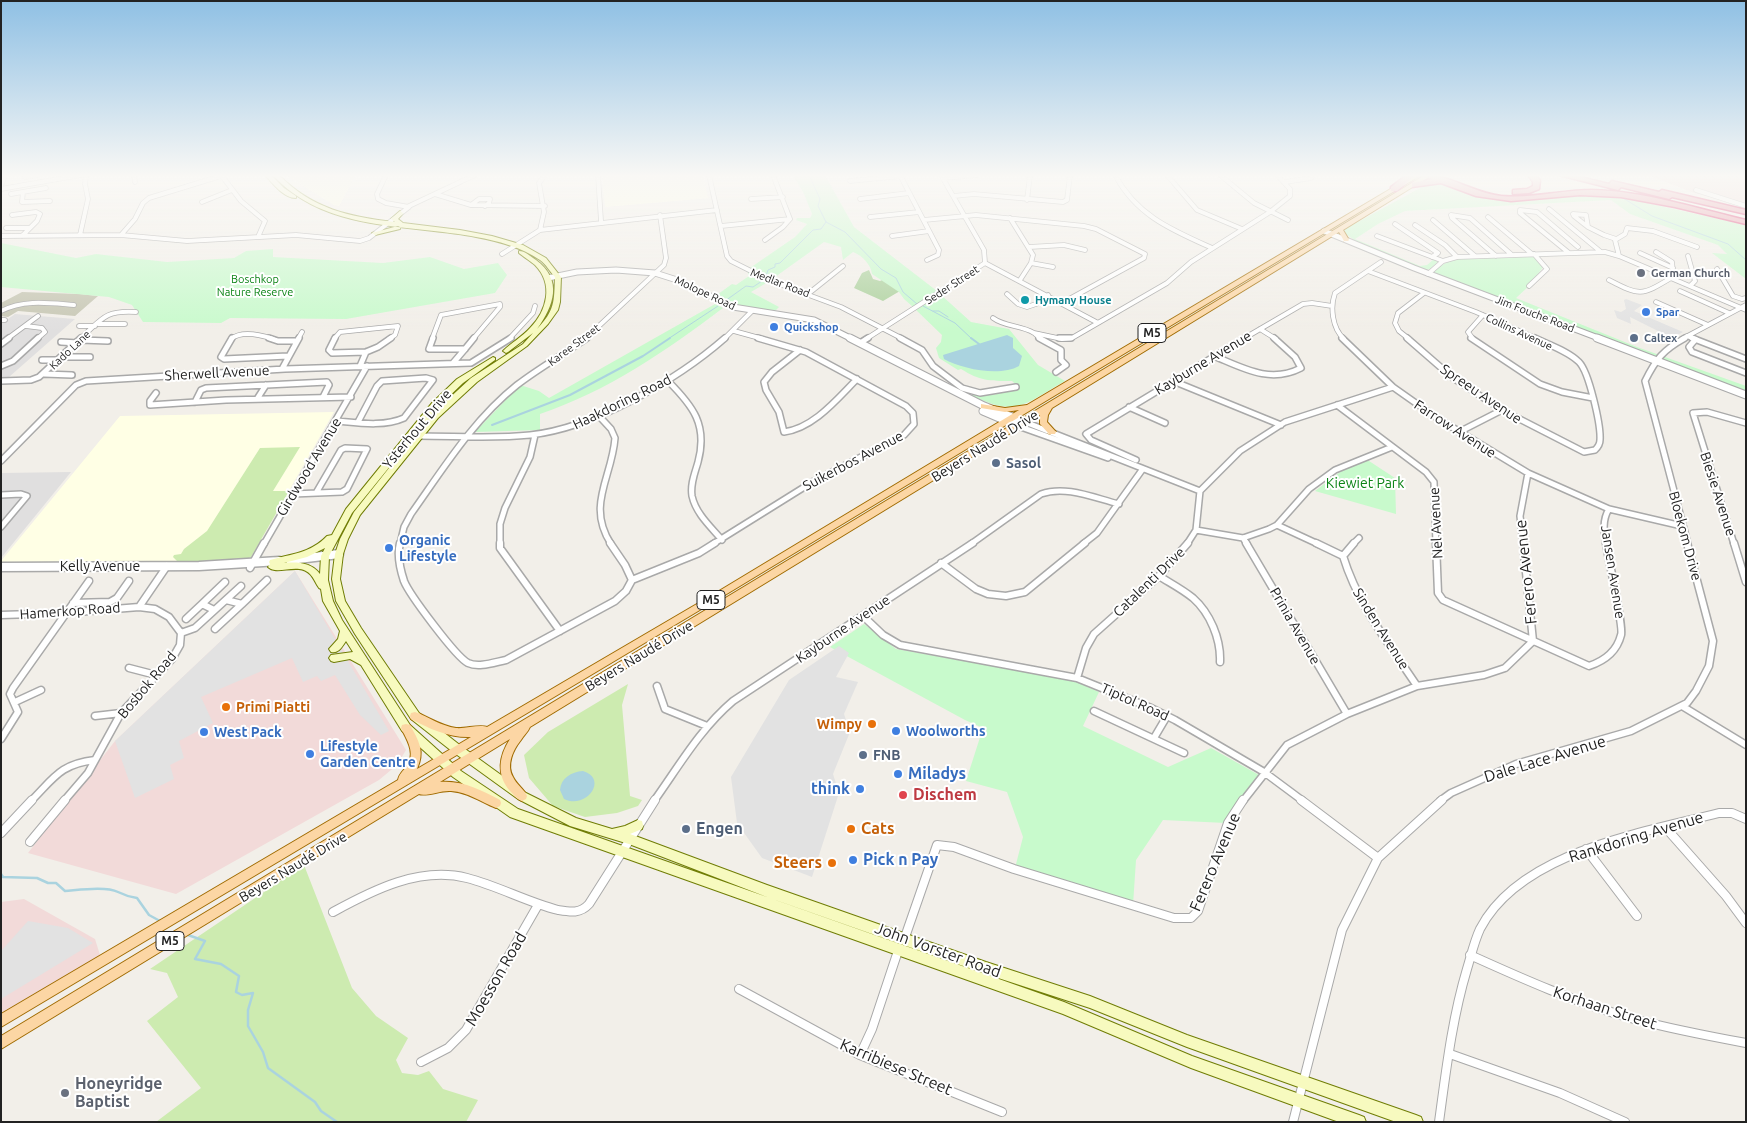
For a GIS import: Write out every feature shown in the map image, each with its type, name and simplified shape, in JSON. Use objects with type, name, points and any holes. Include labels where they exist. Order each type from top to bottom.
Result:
[{"type":"main road","points":[[384,227],[385,229],[399,227]]},
{"type":"main road","points":[[405,227],[514,246],[543,260],[557,276]]},
{"type":"main road","name":"Beyers Naudé Drive","points":[[1,1021],[521,711],[1016,422],[1052,404],[1336,227]]},
{"type":"main road","name":"Beyers Naudé Drive","points":[[1,1043],[470,759],[1016,422],[1036,403],[1328,233],[1343,227]]},
{"type":"main road","points":[[1340,229],[1346,240]]},
{"type":"main road","points":[[514,246],[530,258],[548,278]]},
{"type":"main road","name":"Ysterhout Drive","points":[[452,770],[406,728],[344,631],[325,593],[325,558],[349,511],[414,436],[461,390],[525,345],[538,333],[555,310],[558,295],[557,276]]},
{"type":"main road","name":"Ysterhout Drive","points":[[457,749],[415,716],[361,635],[341,601],[336,579],[338,556],[357,514],[435,405],[452,388],[515,346],[534,328],[547,306],[550,294],[548,278]]},
{"type":"main road","points":[[984,406],[1009,410],[1036,403]]},
{"type":"main road","points":[[1052,404],[1043,418],[1044,425],[1052,432]]},
{"type":"main road","points":[[272,564],[313,552],[326,543],[340,526]]},
{"type":"main road","points":[[272,564],[302,566],[312,569],[320,578],[325,593]]},
{"type":"main road","points":[[344,631],[342,640],[334,653],[351,655],[364,663]]},
{"type":"main road","points":[[415,716],[441,730],[466,733],[484,730],[521,711]]},
{"type":"main road","points":[[522,796],[509,781],[505,771],[506,756],[514,741],[536,718]]},
{"type":"main road","points":[[388,792],[409,772],[417,755],[416,748],[406,728]]},
{"type":"main road","name":"John Vorster Road","points":[[457,749],[522,796],[574,822],[629,839],[767,890],[1064,1008],[1191,1062],[1359,1122]]},
{"type":"main road","name":"John Vorster Road","points":[[452,770],[496,803],[522,817],[902,944],[1090,1002],[1196,1045],[1416,1122]]},
{"type":"main road","points":[[397,803],[429,789],[453,786],[463,787],[496,803]]},
{"type":"main road","points":[[606,833],[622,832],[638,825]]},
{"type":"street","points":[[80,235],[82,227]]},
{"type":"street","points":[[121,235],[128,227]]},
{"type":"street","points":[[258,236],[262,227]]},
{"type":"street","points":[[1,236],[121,235],[187,241],[296,235],[356,241],[367,239],[379,227]]},
{"type":"street","points":[[502,254],[540,230],[558,227]]},
{"type":"street","name":"Karee Street","points":[[632,580],[626,591],[615,601],[506,660],[488,664],[472,664],[466,662],[452,650],[406,583],[400,566],[399,548],[404,527],[467,435],[509,391],[587,338],[656,273],[666,261],[662,227]]},
{"type":"street","name":"Medlar Road","points":[[721,227],[729,260],[766,280],[841,307],[924,350],[933,366],[953,384],[965,391],[976,394],[991,393],[1016,387]]},
{"type":"street","points":[[765,240],[782,227]]},
{"type":"street","points":[[927,227],[939,252],[927,260]]},
{"type":"street","name":"Seder Street","points":[[860,343],[985,263],[984,250],[971,227]]},
{"type":"street","points":[[1016,227],[1033,255],[1020,280]]},
{"type":"street","points":[[1062,303],[1144,258],[1145,254],[1092,227]]},
{"type":"street","points":[[1169,227],[1212,248]]},
{"type":"street","points":[[1238,227],[1242,229]]},
{"type":"street","points":[[1034,333],[1067,339],[1167,283],[1191,262],[1245,227]]},
{"type":"street","points":[[1400,227],[1438,253],[1432,257]]},
{"type":"street","points":[[1419,227],[1445,245],[1457,257]]},
{"type":"street","points":[[1442,227],[1475,256]]},
{"type":"street","points":[[1463,227],[1496,256]]},
{"type":"street","points":[[1481,227],[1512,255]]},
{"type":"street","points":[[1501,227],[1533,254],[1547,269],[1530,286]]},
{"type":"street","points":[[1536,227],[1569,253]]},
{"type":"street","points":[[1555,227],[1578,247]]},
{"type":"street","points":[[1571,227],[1601,252]]},
{"type":"street","points":[[1589,227],[1600,235],[1616,239],[1626,233],[1626,228],[1647,230],[1697,247]]},
{"type":"street","points":[[6,228],[30,228]]},
{"type":"street","points":[[22,236],[30,228]]},
{"type":"street","points":[[892,236],[929,231]]},
{"type":"street","name":"Jim Fouche Road","points":[[1328,233],[1428,274],[1746,395]]},
{"type":"street","points":[[1377,236],[1443,261]]},
{"type":"street","points":[[1616,239],[1619,256]]},
{"type":"street","points":[[1029,247],[1060,245],[1085,250]]},
{"type":"street","points":[[1428,274],[1443,261],[1457,257],[1601,252],[1619,256],[1746,310]]},
{"type":"street","points":[[1609,280],[1640,294],[1647,292],[1672,274],[1671,261],[1656,252]]},
{"type":"street","points":[[1640,253],[1673,268]]},
{"type":"street","points":[[1688,256],[1695,280],[1690,286]]},
{"type":"street","points":[[1031,262],[1052,267]]},
{"type":"street","points":[[1332,306],[1335,293],[1380,262]]},
{"type":"street","points":[[985,263],[1098,322]]},
{"type":"street","points":[[808,294],[843,266]]},
{"type":"street","points":[[1717,269],[1733,295],[1745,299]]},
{"type":"street","name":"Molope Road","points":[[548,278],[616,270],[656,273],[677,280],[721,302],[752,311],[792,315],[814,320],[910,370],[978,409],[1016,422]]},
{"type":"street","name":"Collins Avenue","points":[[1368,271],[1514,328],[1574,358],[1584,369],[1593,398],[1600,438],[1597,448],[1593,452]]},
{"type":"street","points":[[1680,291],[1729,313]]},
{"type":"street","name":"Spreeu Avenue","points":[[1424,292],[1398,313],[1395,322],[1397,329],[1448,374],[1502,410],[1573,448],[1584,452],[1593,452]]},
{"type":"street","points":[[1006,294],[1024,308],[1033,307],[1048,296]]},
{"type":"street","points":[[1,311],[13,304],[26,302],[74,305]]},
{"type":"street","points":[[1656,302],[1708,325]]},
{"type":"street","name":"Kayburne Avenue","points":[[1136,460],[1091,440],[1086,436],[1088,432],[1303,304],[1312,303],[1332,306]]},
{"type":"street","points":[[453,363],[465,349],[500,307],[500,304],[441,315],[429,349],[465,349]]},
{"type":"street","points":[[1655,360],[1670,346],[1746,305]]},
{"type":"street","name":"Sherwell Avenue","points":[[1,461],[76,385],[86,381],[100,378],[282,369],[471,363],[510,339],[533,313],[536,306]]},
{"type":"street","name":"Farrow Avenue","points":[[1332,306],[1334,325],[1338,334],[1393,387],[1459,432],[1528,473],[1609,509],[1682,526]]},
{"type":"street","name":"Haakdoring Road","points":[[414,436],[535,435],[567,429],[599,416],[668,381],[734,331],[752,311]]},
{"type":"street","name":"Kado Lane","points":[[1,381],[31,380],[44,374],[106,315],[113,312],[136,312]]},
{"type":"street","points":[[1483,315],[1468,332],[1472,339],[1540,384],[1562,392],[1593,398]]},
{"type":"street","points":[[1,344],[38,316]]},
{"type":"street","points":[[993,318],[1001,324],[1023,326],[1037,337],[1061,350],[1061,360],[1066,366],[1056,372]]},
{"type":"street","points":[[79,326],[125,324]]},
{"type":"street","points":[[1,366],[13,361],[45,332],[42,328],[26,326]]},
{"type":"street","points":[[360,366],[366,352],[380,347],[385,341],[395,335],[398,326],[340,332],[337,334],[329,350],[332,353],[366,352]]},
{"type":"street","points":[[1214,356],[1269,377],[1283,375],[1301,368],[1298,362],[1280,343],[1260,329]]},
{"type":"street","name":"Suikerbos Avenue","points":[[632,580],[684,561],[722,540],[809,484],[889,443],[912,427],[915,419],[911,410],[856,379],[800,350],[734,331]]},
{"type":"street","points":[[282,369],[302,332]]},
{"type":"street","points":[[288,356],[224,359],[221,357],[235,336],[256,334],[278,341],[297,341]]},
{"type":"street","points":[[1687,336],[1746,359]]},
{"type":"street","points":[[1696,340],[1689,347],[1692,352],[1746,373]]},
{"type":"street","points":[[61,342],[108,341]]},
{"type":"street","points":[[800,350],[768,376],[764,382],[778,410],[781,428],[784,432],[795,431],[822,412],[856,379]]},
{"type":"street","points":[[42,360],[90,357]]},
{"type":"street","name":"Bloekom Drive","points":[[1655,360],[1644,384],[1711,634],[1713,650],[1709,666],[1696,691],[1690,700],[1682,706]]},
{"type":"street","name":"Girdwood Avenue","points":[[252,566],[337,422],[367,366]]},
{"type":"street","name":"Molope Road","points":[[910,370],[1016,422]]},
{"type":"street","points":[[44,374],[72,375]]},
{"type":"street","points":[[337,422],[358,422],[391,422],[401,420],[432,384],[433,380],[426,378],[382,381],[377,386],[358,422]]},
{"type":"street","points":[[668,381],[690,403],[698,417],[701,427],[701,444],[692,496],[700,513],[722,540]]},
{"type":"street","points":[[1173,381],[1281,425]]},
{"type":"street","points":[[194,402],[201,390],[206,388],[328,382],[329,385],[323,397]]},
{"type":"street","points":[[257,399],[266,385]]},
{"type":"street","points":[[1016,422],[1052,432],[1142,470],[1200,491],[1244,448],[1281,425],[1393,387]]},
{"type":"street","points":[[156,393],[150,401],[150,405],[257,399],[350,397]]},
{"type":"street","name":"Nel Avenue","points":[[1337,405],[1426,472],[1434,482],[1438,593],[1441,598]]},
{"type":"street","points":[[1129,407],[1165,423]]},
{"type":"street","points":[[1459,432],[1502,410]]},
{"type":"street","name":"Biesie Avenue","points":[[1746,423],[1720,414],[1701,411],[1695,412],[1693,416],[1746,582]]},
{"type":"street","points":[[599,416],[611,429],[615,438],[599,506],[600,523],[606,538],[627,567],[632,580]]},
{"type":"street","points":[[1016,422],[1099,456],[1118,460]]},
{"type":"street","points":[[535,435],[530,457],[505,508],[500,524],[500,548],[560,630]]},
{"type":"street","points":[[1196,530],[1243,538],[1276,525],[1309,489],[1335,470],[1392,447]]},
{"type":"street","points":[[293,494],[316,493],[345,491],[367,449],[345,448],[341,450],[316,493]]},
{"type":"street","points":[[941,564],[981,592],[1000,596],[1019,594],[1039,582],[1097,534],[1142,470]]},
{"type":"street","name":"Ferero Avenue","points":[[860,1055],[872,1028],[938,845],[954,847],[1014,869],[1174,918],[1191,918],[1195,915],[1202,902],[1228,823],[1264,772],[1288,745],[1346,714],[1417,686],[1497,671],[1516,660],[1533,641],[1520,526],[1520,509],[1528,473]]},
{"type":"street","name":"Kayburne Avenue","points":[[538,905],[574,912],[583,910],[589,904],[638,825],[706,726],[733,701],[941,564],[1046,492],[1063,490],[1118,504]]},
{"type":"street","name":"Catalenti Drive","points":[[1077,678],[1090,639],[1159,576],[1192,540],[1196,530],[1200,491]]},
{"type":"street","points":[[1,495],[21,494],[27,496],[1,527]]},
{"type":"street","name":"Jansen Avenue","points":[[1441,598],[1452,605],[1589,666],[1606,658],[1616,647],[1622,634],[1605,539],[1604,522],[1609,509]]},
{"type":"street","points":[[1276,525],[1344,556],[1359,538]]},
{"type":"street","name":"Prinia Avenue","points":[[1243,538],[1346,714]]},
{"type":"street","name":"Kelly Avenue","points":[[1,568],[199,566],[212,568],[252,566],[338,556]]},
{"type":"street","name":"Sinden Avenue","points":[[1344,556],[1358,598],[1417,686]]},
{"type":"street","points":[[166,566],[139,607],[155,610],[169,616],[181,633],[195,628],[241,586]]},
{"type":"street","points":[[1159,576],[1194,599],[1202,608],[1219,642],[1222,651],[1220,662]]},
{"type":"street","points":[[215,629],[267,580]]},
{"type":"street","points":[[1,739],[18,712],[10,694],[12,688],[64,613],[89,581]]},
{"type":"street","points":[[73,603],[110,602],[117,598],[129,581]]},
{"type":"street","points":[[186,619],[225,582]]},
{"type":"street","points":[[226,600],[242,604]]},
{"type":"street","points":[[202,604],[214,610]]},
{"type":"street","name":"Hamerkop Road","points":[[1,615],[64,613],[139,607]]},
{"type":"street","name":"Tiptol Road","points":[[862,616],[889,639],[904,646],[1077,678],[1168,716],[1264,772],[1378,858]]},
{"type":"street","name":"Bosbok Road","points":[[30,842],[79,784],[121,714],[177,652],[181,633]]},
{"type":"street","points":[[130,668],[156,675]]},
{"type":"street","points":[[657,686],[665,709],[706,726]]},
{"type":"street","points":[[15,702],[41,690]]},
{"type":"street","points":[[1682,706],[1746,745]]},
{"type":"street","name":"Dale Lace Avenue","points":[[1293,1122],[1342,930],[1378,858],[1443,798],[1457,790],[1510,766],[1622,735],[1682,706]]},
{"type":"street","points":[[1094,711],[1184,753]]},
{"type":"street","points":[[94,716],[121,714]]},
{"type":"street","points":[[1154,738],[1168,716]]},
{"type":"street","points":[[1,833],[62,769],[77,762],[95,760]]},
{"type":"street","name":"Rankdoring Avenue","points":[[1439,1122],[1458,995],[1470,955],[1482,924],[1515,887],[1527,877],[1586,849],[1723,812],[1732,813],[1746,819]]},
{"type":"street","points":[[1665,827],[1726,896],[1746,923]]},
{"type":"street","points":[[1586,849],[1637,916]]},
{"type":"street","points":[[333,912],[365,894],[400,881],[443,875],[474,880],[538,905]]},
{"type":"street","name":"Moesson Road","points":[[421,1062],[443,1053],[469,1027],[538,905]]},
{"type":"street","name":"Korhaan Street","points":[[1470,955],[1529,982],[1596,1007],[1656,1025],[1746,1043]]},
{"type":"street","name":"Karribiese Street","points":[[739,989],[860,1055],[1002,1112]]},
{"type":"street","points":[[1450,1054],[1586,1102],[1624,1122]]},
{"type":"shaded area","points":[[22,292],[98,296],[75,316],[18,311],[8,317],[1,316],[1,303]]},
{"type":"shaded area","points":[[1624,300],[1642,305],[1634,311],[1683,332],[1672,338],[1630,317],[1631,324],[1617,318],[1614,310],[1621,312],[1626,309]]},
{"type":"shaded area","points":[[15,314],[75,319],[9,377],[1,377],[1,324]]},
{"type":"shaded area","points":[[334,412],[251,557],[243,561],[94,562],[1,567],[1,561],[120,416]]},
{"type":"shaded area","points":[[71,472],[1,558],[1,473]]},
{"type":"shaded area","points":[[295,571],[406,750],[397,765],[379,780],[176,894],[28,853],[115,741]]},
{"type":"shaded area","points":[[295,571],[389,731],[381,735],[360,715],[335,675],[321,681],[317,676],[303,682],[292,658],[201,697],[213,723],[179,741],[184,758],[170,765],[174,779],[135,798],[115,741]]},
{"type":"shaded area","points":[[839,646],[849,653],[836,677],[858,682],[844,714],[850,732],[833,774],[839,793],[812,877],[762,858],[737,823],[731,777],[789,680]]},
{"type":"shaded area","points":[[24,899],[95,939],[100,955],[1,1013],[1,902]]},
{"type":"shaded area","points":[[28,921],[68,928],[93,943],[1,999],[1,951]]},
{"type":"green space","points":[[804,227],[855,227],[937,291],[913,307],[899,292],[872,274],[866,261],[860,256],[853,252],[843,260],[841,247],[824,242],[751,292],[779,307],[774,312],[736,306],[714,297],[732,284],[736,285],[749,276],[747,270],[795,237]]},
{"type":"green space","points":[[1373,227],[1355,239],[1420,266],[1427,265],[1434,259],[1439,261],[1430,269],[1424,270],[1359,243],[1344,233],[1345,229]]},
{"type":"green space","points":[[1668,227],[1746,227],[1746,279],[1712,253],[1727,254],[1718,245]]},
{"type":"green space","name":"Boschkop Nature Reserve","points":[[1,243],[76,258],[96,254],[167,262],[234,258],[246,251],[273,249],[273,257],[383,263],[430,257],[464,269],[498,263],[507,275],[495,293],[346,319],[230,318],[221,323],[143,322],[132,305],[109,297],[1,287]]},
{"type":"green space","points":[[1533,254],[1544,266],[1529,286],[1516,298],[1637,347],[1746,386],[1746,395],[1428,273],[1458,256]]},
{"type":"green space","points":[[869,270],[873,279],[880,281],[884,279],[900,291],[883,301],[854,288],[862,273]]},
{"type":"green space","points":[[940,294],[971,322],[1009,329],[1038,365],[1065,381],[1029,402],[1010,407],[999,406],[971,395],[993,395],[1020,388],[1012,381],[979,378],[961,369],[958,370],[939,358],[936,348],[941,342],[942,335],[916,310]]},
{"type":"green space","points":[[715,304],[723,308],[636,368],[589,394],[540,414],[540,430],[475,432],[520,385],[539,391],[549,398]]},
{"type":"green space","points":[[300,447],[273,491],[289,491],[251,557],[243,561],[177,561],[173,557],[174,555],[181,554],[184,549],[207,531],[260,448]]},
{"type":"green space","name":"Kiewiet Park","points":[[1366,459],[1395,478],[1396,514],[1315,491],[1344,469]]},
{"type":"green space","points":[[864,624],[896,649],[1072,680],[1099,692],[1083,726],[1168,767],[1211,748],[1259,775],[1226,823],[1163,820],[1136,860],[1133,905],[1015,868],[1023,837],[1007,792],[966,781],[983,728],[830,647]]},
{"type":"green space","points":[[628,684],[622,705],[630,796],[642,800],[638,806],[617,813],[585,817],[553,806],[529,778],[524,755],[548,732]]},
{"type":"green space","points":[[304,865],[352,988],[376,1016],[408,1038],[396,1060],[402,1073],[418,1075],[429,1071],[443,1089],[478,1100],[466,1122],[156,1122],[201,1088],[147,1021],[178,997],[167,973],[150,969]]},
{"type":"water","points":[[1007,335],[1013,338],[1013,348],[1022,356],[1019,366],[1002,371],[981,370],[971,369],[944,359],[943,355]]},
{"type":"water","points":[[583,771],[591,775],[594,780],[592,792],[580,800],[564,799],[560,790],[562,782],[571,774]]},
{"type":"waterway","points":[[766,276],[768,270],[775,267],[775,264],[780,263],[813,230],[822,227]]},
{"type":"waterway","points":[[836,227],[845,232],[881,269],[896,278],[903,292],[917,304]]},
{"type":"waterway","points":[[1683,227],[1728,244],[1746,260]]},
{"type":"waterway","points":[[725,301],[746,286],[753,287],[762,281]]},
{"type":"waterway","points":[[668,339],[718,306]]},
{"type":"waterway","points":[[923,306],[955,323],[972,339]]},
{"type":"waterway","points":[[933,311],[939,311],[948,317]]},
{"type":"waterway","points":[[492,425],[570,395],[643,356],[670,338]]},
{"type":"waterway","points":[[971,338],[979,344]]},
{"type":"waterway","points":[[1,874],[3,877],[37,878],[48,883],[56,883],[65,891],[113,890],[137,898],[149,915],[160,921]]},
{"type":"waterway","points":[[188,935],[205,941],[195,959],[221,964],[239,976],[236,992],[242,995],[253,993],[248,1010],[248,1026],[263,1052],[268,1068],[315,1102],[321,1111],[337,1122]]},
{"type":"place","name":"German Church","points":[[1641,273]]},
{"type":"place","name":"Hymany House","points":[[1025,300]]},
{"type":"place","name":"Spar","points":[[1646,312]]},
{"type":"place","name":"Quickshop","points":[[774,327]]},
{"type":"place","name":"Caltex","points":[[1634,338]]},
{"type":"place","name":"Sasol","points":[[996,463]]},
{"type":"place","name":"Organic Lifestyle","points":[[389,548]]},
{"type":"place","name":"Primi Piatti","points":[[226,707]]},
{"type":"place","name":"Wimpy","points":[[872,724]]},
{"type":"place","name":"Woolworths","points":[[896,731]]},
{"type":"place","name":"West Pack","points":[[204,732]]},
{"type":"place","name":"Lifestyle Garden Centre","points":[[310,754]]},
{"type":"place","name":"FNB","points":[[863,755]]},
{"type":"place","name":"Miladys","points":[[898,774]]},
{"type":"place","name":"think","points":[[860,789]]},
{"type":"place","name":"Dischem","points":[[903,795]]},
{"type":"place","name":"Engen","points":[[686,829]]},
{"type":"place","name":"Cats","points":[[851,829]]},
{"type":"place","name":"Pick n Pay","points":[[853,860]]},
{"type":"place","name":"Steers","points":[[832,863]]},
{"type":"place","name":"Honeyridge Baptist","points":[[65,1093]]}]
